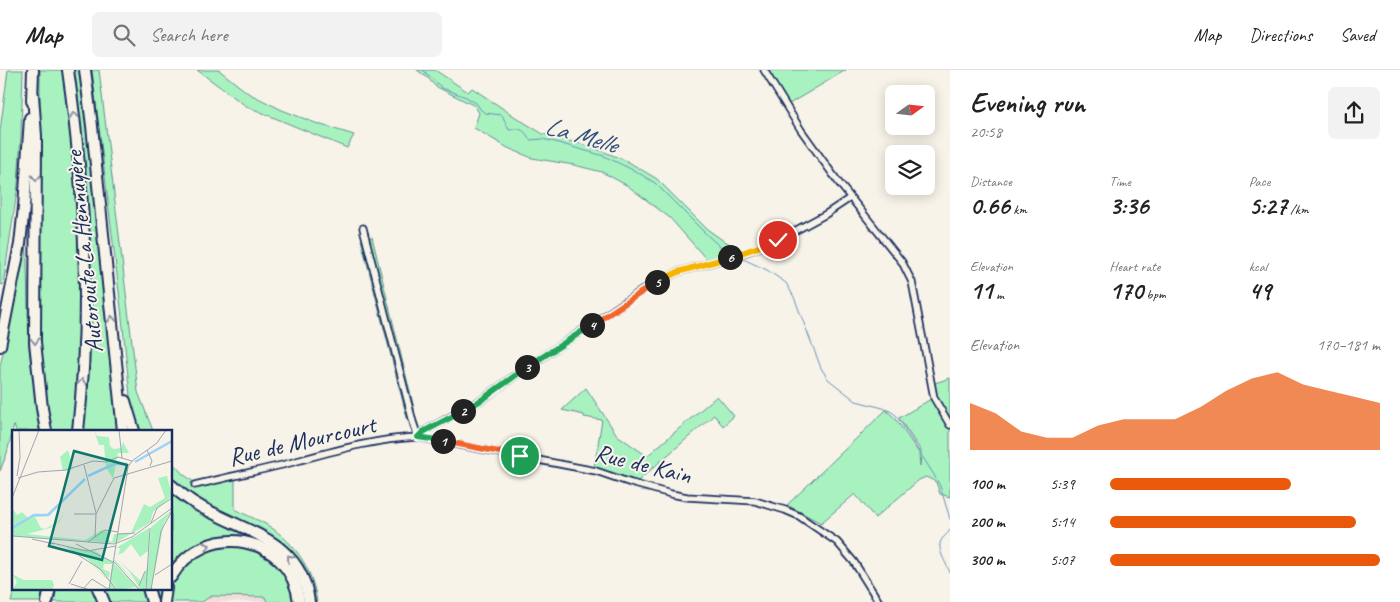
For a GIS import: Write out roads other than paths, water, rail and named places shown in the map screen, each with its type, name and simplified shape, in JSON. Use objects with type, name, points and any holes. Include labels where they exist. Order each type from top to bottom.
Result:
[{"type":"highway","points":[[0,346],[20,244],[28,135],[33,95],[33,70]]},
{"type":"highway","points":[[68,70],[77,150],[83,239],[83,370],[78,430]]},
{"type":"highway","name":"Autoroute La Hennuyère","points":[[86,70],[123,430]]},
{"type":"highway","name":"Autoroute La Hennuyère","points":[[33,95],[36,136],[35,342],[46,430]]},
{"type":"highway","points":[[119,384],[134,430]]},
{"type":"highway","points":[[172,486],[200,507],[260,535],[283,550],[300,572],[305,583],[309,602]]},
{"type":"highway","points":[[172,575],[186,557],[199,549],[210,544],[225,541],[240,541],[265,550],[280,561],[290,573],[295,584],[299,602]]},
{"type":"highway","points":[[99,590],[104,602]]},
{"type":"street","points":[[764,70],[801,130],[850,198],[902,262],[912,282],[934,398],[950,425]]},
{"type":"street","points":[[418,437],[423,432],[483,399],[649,286],[678,272],[738,255],[778,240],[826,214],[850,198]]},
{"type":"street","points":[[363,228],[418,437]]},
{"type":"street","name":"Rue de Mourcourt","points":[[195,484],[258,471],[351,446],[418,437]]},
{"type":"street","name":"Rue de Kain","points":[[418,437],[596,471],[671,494],[687,497],[755,501],[785,510],[799,516],[837,542],[854,562],[879,602]]},
{"type":"waterway","name":"La Melle","points":[[423,70],[442,88],[466,97],[476,103],[485,113],[502,115],[509,130],[522,130],[530,140],[542,139],[604,156],[637,172],[655,183],[725,251]]},
{"type":"waterway","name":"La Melle","points":[[743,259],[767,270],[786,283],[794,297],[821,368],[828,379],[856,401],[883,408],[896,415],[940,486],[950,519]]},
{"type":"waterway","name":"La Melle","points":[[950,530],[940,543],[942,556],[950,573]]}]
